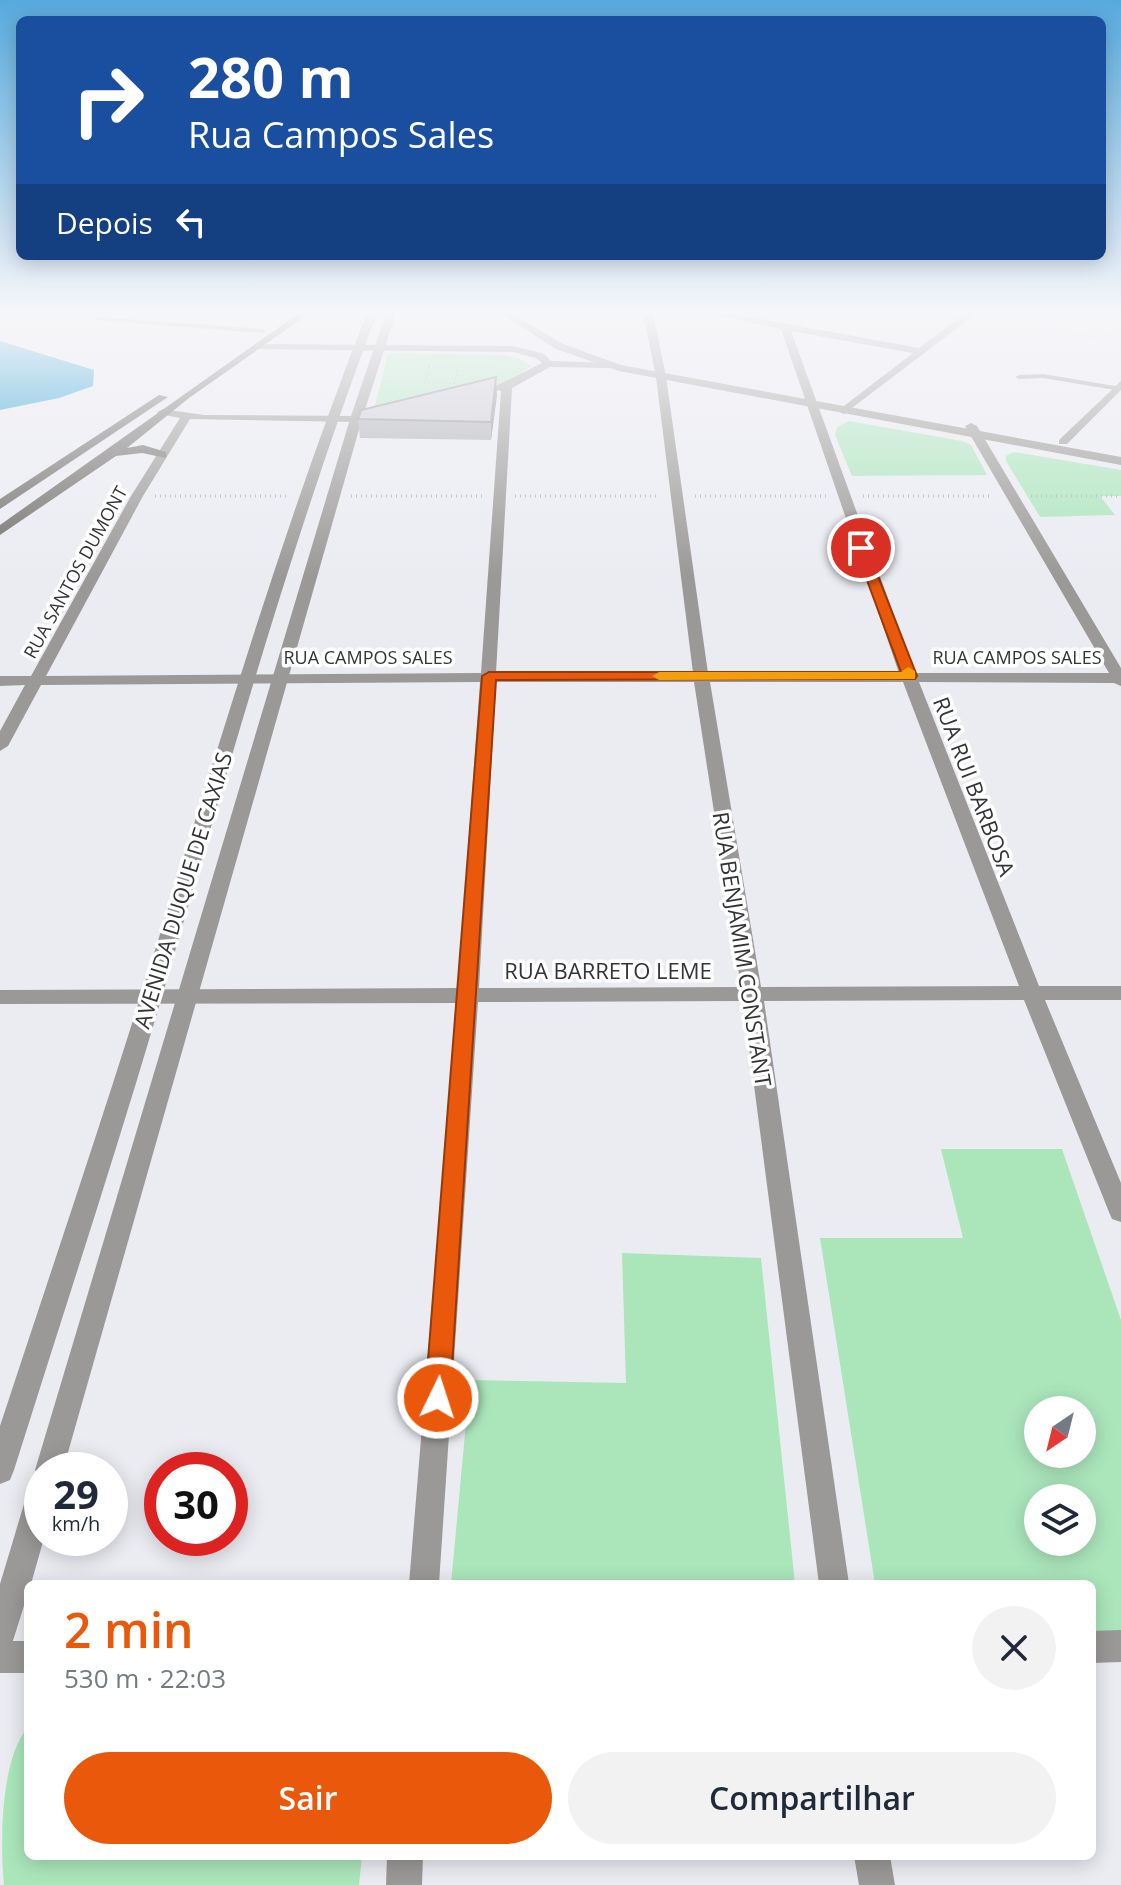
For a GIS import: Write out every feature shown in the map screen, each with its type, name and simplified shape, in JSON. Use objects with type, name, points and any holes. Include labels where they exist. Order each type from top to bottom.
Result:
[{"type":"main road","points":[[0,505],[157,401]]},
{"type":"main road","points":[[0,531],[113,453],[179,401]]},
{"type":"main road","points":[[113,453],[143,449],[162,455]]},
{"type":"street","name":"AVENIDA DUQUE DE CAXIAS","points":[[0,1470],[151,997],[246,677],[331,419],[341,401]]},
{"type":"street","name":"AVENIDA DUQUE DE CAXIAS","points":[[54,1452],[336,496],[359,401]]},
{"type":"street","points":[[424,1580],[468,995],[505,401]]},
{"type":"street","name":"RUA BENJAMIM CONSTANT","points":[[663,401],[719,800],[752,993],[833,1580]]},
{"type":"street","name":"RUA RUI BARBOSA","points":[[810,401],[842,496],[1030,991],[1121,1212]]},
{"type":"street","points":[[815,401],[1121,461]]},
{"type":"street","points":[[848,407],[856,401]]},
{"type":"street","points":[[1063,442],[1103,401]]},
{"type":"street","points":[[163,412],[185,418],[331,419],[356,419],[383,413]]},
{"type":"street","name":"RUA SANTOS DUMONT","points":[[0,746],[137,496],[185,418]]},
{"type":"street","points":[[974,431],[1121,452]]},
{"type":"street","points":[[974,431],[1120,679]]},
{"type":"street","name":"RUA CAMPOS SALES","points":[[0,681],[489,676],[1120,679]]},
{"type":"street","name":"RUA BARRETO LEME","points":[[0,997],[1121,993]]},
{"type":"street","points":[[0,1636],[24,1555]]},
{"type":"street","points":[[1096,1647],[1121,1646]]},
{"type":"street","points":[[0,1657],[24,1657]]},
{"type":"street","points":[[404,1885],[405,1860]]},
{"type":"street","points":[[873,1860],[877,1885]]},
{"type":"path","points":[[137,496],[307,496]]},
{"type":"path","points":[[336,496],[1121,496]]},
{"type":"green space","points":[[376,401],[432,401],[373,414]]},
{"type":"green space","points":[[849,421],[962,441],[971,445],[987,475],[852,476],[835,435],[837,427]]},
{"type":"green space","points":[[1014,452],[1121,470],[1121,496],[1100,496],[1115,515],[1040,517],[1006,461],[1006,456]]},
{"type":"green space","points":[[941,1149],[1062,1149],[1121,1320],[1121,1652],[1096,1652],[1096,1580],[874,1580],[820,1238],[963,1238]]},
{"type":"green space","points":[[622,1253],[761,1258],[795,1580],[451,1580],[470,1380],[626,1383]]},
{"type":"green space","points":[[24,1734],[24,1860],[362,1860],[359,1885],[4,1885],[4,1803],[7,1780]]},
{"type":"water","points":[[0,401],[44,401],[0,410]]},
{"type":"building","points":[[398,401],[493,401],[491,422],[358,419],[361,410]]},
{"type":"slow traffic","points":[[659,676],[910,676],[908,671]]},
{"type":"route","points":[[438,1398],[489,676],[910,676],[861,548]]}]
